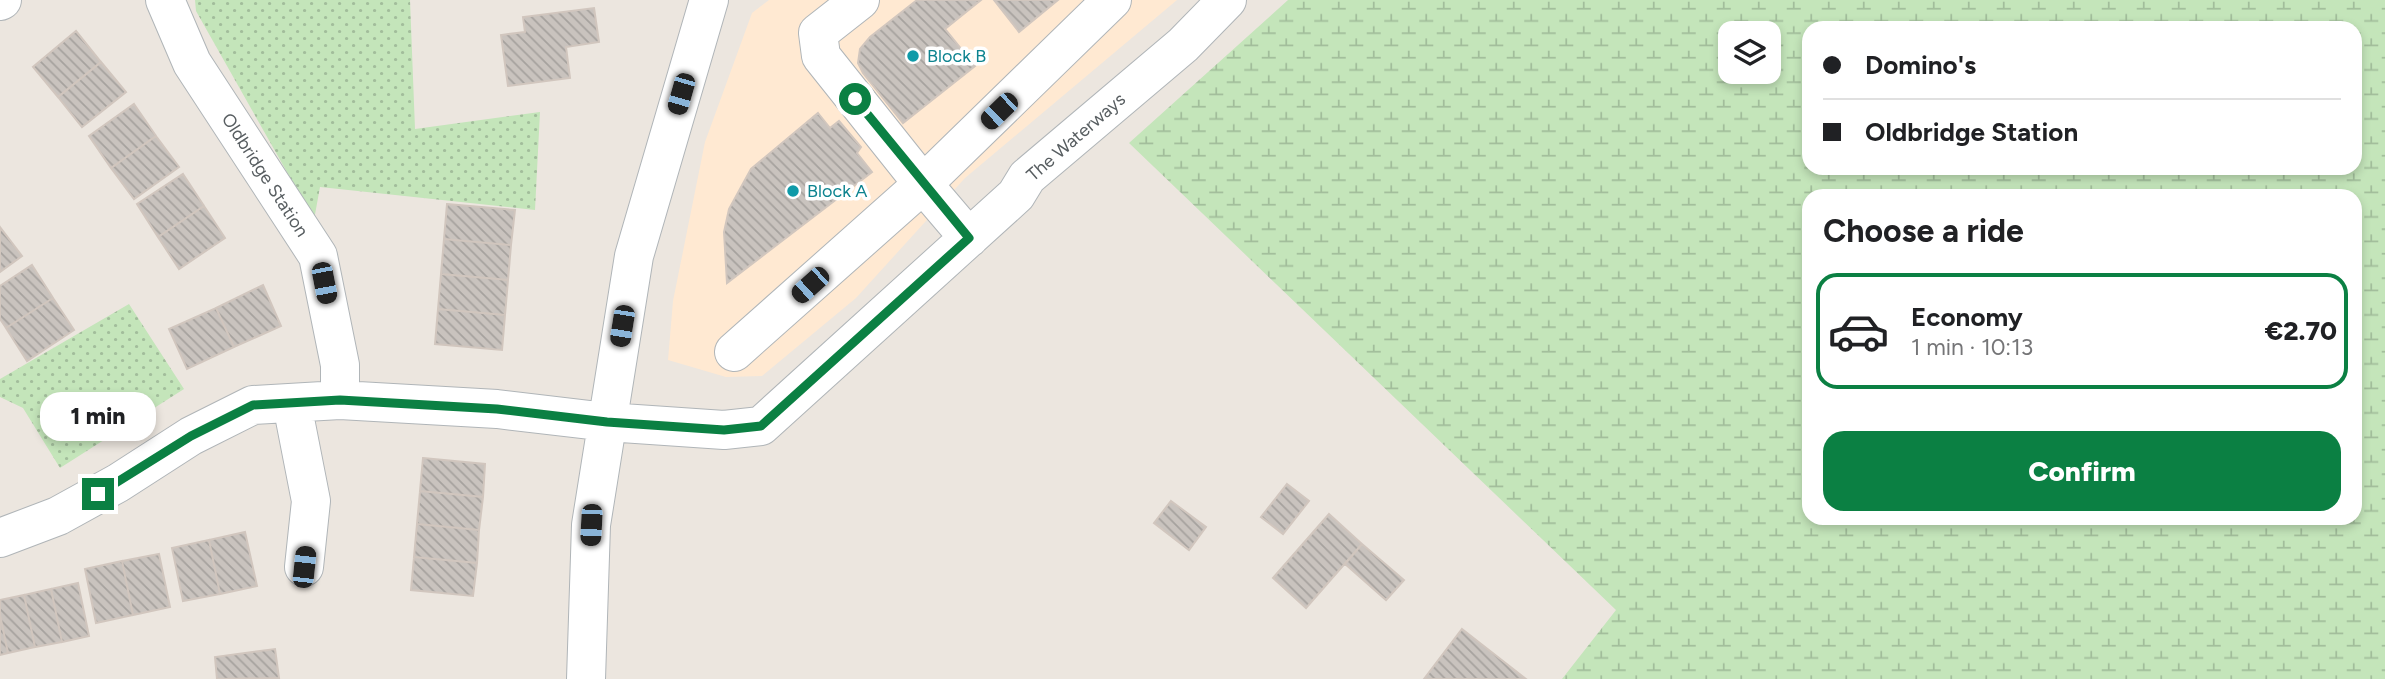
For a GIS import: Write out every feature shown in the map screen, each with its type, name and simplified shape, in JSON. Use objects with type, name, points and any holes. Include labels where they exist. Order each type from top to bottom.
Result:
[{"type":"street","name":"Oldbridge Station","points":[[165,0],[192,63],[318,256],[340,365],[340,400]]},
{"type":"street","points":[[586,679],[591,525],[634,256],[709,0]]},
{"type":"street","points":[[860,0],[818,33],[821,56],[969,238]]},
{"type":"street","points":[[734,352],[923,184],[1112,0]]},
{"type":"street","name":"The Waterways","points":[[607,422],[724,430],[761,426],[1016,195],[1027,177],[1182,45],[1227,0]]},
{"type":"street","points":[[0,538],[58,516],[118,483],[191,436],[253,405],[340,400],[497,409],[607,422]]},
{"type":"street","points":[[292,404],[311,501],[304,567]]},
{"type":"shaded area","points":[[769,0],[1177,0],[965,178],[856,298],[762,376],[726,377],[668,360],[673,301],[705,142],[752,13]]},
{"type":"green space","points":[[195,0],[410,0],[415,129],[540,112],[535,210],[320,187],[314,220],[196,11]]},
{"type":"green space","points":[[1288,0],[2385,0],[2385,679],[1562,679],[1616,610],[1129,143]]},
{"type":"green space","points":[[129,304],[184,389],[60,468],[23,408],[0,397],[0,379]]},
{"type":"building","name":"Block B","points":[[917,0],[981,0],[945,29],[975,66],[903,123],[858,63],[860,49],[870,37]]},
{"type":"building","name":"Block B","points":[[994,0],[1058,0],[1019,32]]},
{"type":"building","points":[[594,8],[599,42],[566,47],[570,78],[508,86],[501,35],[525,32],[523,17]]},
{"type":"building","points":[[76,31],[101,62],[58,97],[33,67]]},
{"type":"building","points":[[101,62],[126,92],[82,127],[58,97]]},
{"type":"building","points":[[134,104],[156,136],[111,168],[89,136]]},
{"type":"building","name":"Block A","points":[[818,113],[830,128],[839,121],[861,147],[857,153],[872,172],[727,283],[724,232],[729,209],[751,169]]},
{"type":"building","points":[[156,136],[179,167],[134,199],[111,168]]},
{"type":"building","points":[[183,174],[204,206],[158,237],[137,204]]},
{"type":"building","points":[[447,204],[515,210],[511,245],[444,239]]},
{"type":"building","points":[[204,206],[225,238],[179,269],[158,237]]},
{"type":"building","points":[[0,227],[22,256],[0,272]]},
{"type":"building","points":[[444,239],[511,245],[508,280],[441,274]]},
{"type":"building","points":[[32,265],[53,298],[6,328],[0,319],[0,286]]},
{"type":"building","points":[[441,274],[508,280],[505,315],[438,309]]},
{"type":"building","points":[[263,285],[281,326],[234,347],[216,308]]},
{"type":"building","points":[[53,298],[74,330],[27,361],[6,328]]},
{"type":"building","points":[[216,308],[234,347],[187,369],[169,329]]},
{"type":"building","points":[[438,309],[505,315],[502,350],[435,344]]},
{"type":"building","points":[[423,458],[485,464],[483,497],[420,491]]},
{"type":"building","points":[[1287,484],[1309,501],[1283,534],[1261,517]]},
{"type":"building","points":[[420,491],[483,497],[479,530],[417,524]]},
{"type":"building","points":[[1171,501],[1206,527],[1189,550],[1154,523]]},
{"type":"building","points":[[1329,514],[1362,544],[1306,608],[1273,578]]},
{"type":"building","points":[[417,524],[479,530],[477,563],[414,557]]},
{"type":"building","points":[[245,532],[257,586],[220,594],[209,540]]},
{"type":"building","points":[[209,540],[220,594],[183,601],[172,548]]},
{"type":"building","points":[[1362,544],[1404,580],[1386,600],[1345,564]]},
{"type":"building","points":[[159,554],[170,607],[133,615],[122,561]]},
{"type":"building","points":[[414,557],[477,563],[473,596],[411,590]]},
{"type":"building","points":[[122,561],[133,615],[96,623],[85,569]]},
{"type":"building","points":[[78,583],[89,636],[62,642],[51,589]]},
{"type":"building","points":[[51,589],[62,642],[35,647],[24,595]]},
{"type":"building","points":[[24,595],[35,647],[8,653],[0,615],[0,600]]},
{"type":"building","points":[[0,615],[8,653],[0,655]]},
{"type":"building","points":[[1462,629],[1526,679],[1424,679]]},
{"type":"building","points":[[275,649],[279,678],[217,679],[215,657]]},
{"type":"place","name":"Block B","points":[[913,56]]},
{"type":"place","name":"Block A","points":[[793,191]]},
{"type":"route","points":[[98,494],[191,436],[253,405],[340,400],[497,409],[607,422],[724,430],[761,426],[969,238],[855,99]]}]
